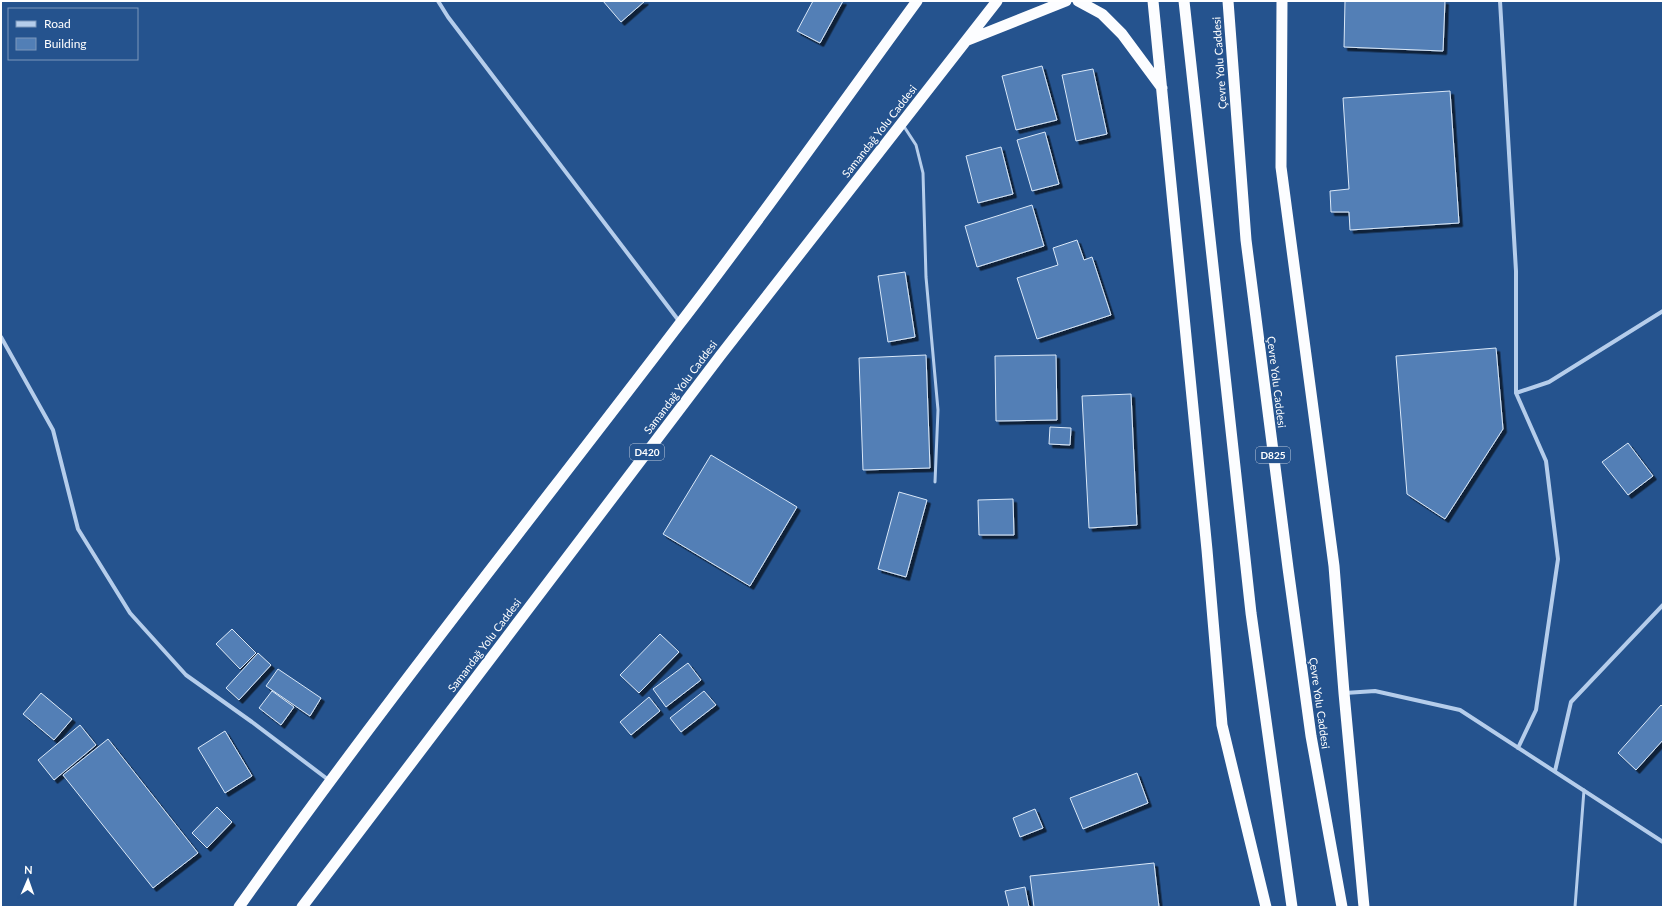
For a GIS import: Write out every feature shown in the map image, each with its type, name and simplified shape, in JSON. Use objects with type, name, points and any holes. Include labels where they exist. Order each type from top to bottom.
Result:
[{"type":"highway","points":[[239,907],[449,623],[681,323],[917,1]]},
{"type":"highway","name":"Samandağ Yolu Caddesi","points":[[302,907],[720,356],[997,1]]},
{"type":"highway","points":[[967,40],[1066,1]]},
{"type":"highway","points":[[1078,1],[1102,14],[1122,34],[1162,88]]},
{"type":"highway","points":[[1153,1],[1206,542],[1222,725],[1266,907]]},
{"type":"highway","name":"Çevre Yolu Caddesi","points":[[1228,1],[1246,240],[1311,736],[1342,907]]},
{"type":"highway","points":[[1282,1],[1281,167],[1334,566],[1364,907]]},
{"type":"highway","points":[[1184,5],[1251,613],[1292,907]]},
{"type":"street","points":[[438,1],[453,24],[681,323]]},
{"type":"street","points":[[1500,1],[1516,271],[1516,393],[1546,461],[1558,559],[1536,710],[1518,748]]},
{"type":"street","points":[[1516,393],[1549,382],[1663,311]]},
{"type":"street","points":[[1,338],[53,430],[78,529],[130,613],[186,675],[331,781]]},
{"type":"street","points":[[1555,771],[1571,702],[1663,606]]},
{"type":"street","points":[[1344,693],[1375,692],[1460,710],[1663,842]]},
{"type":"lane","points":[[902,124],[916,145],[923,173],[926,277],[938,410],[935,482]]},
{"type":"lane","points":[[1575,907],[1584,790]]},
{"type":"building","points":[[603,1],[645,1],[621,22]]},
{"type":"building","points":[[813,1],[843,1],[820,43],[797,31]]},
{"type":"building","points":[[1345,1],[1445,1],[1443,51],[1344,47]]},
{"type":"building","points":[[1042,66],[1057,120],[1016,130],[1002,76]]},
{"type":"building","points":[[1093,69],[1107,134],[1076,141],[1062,75]]},
{"type":"building","points":[[1450,91],[1459,223],[1350,230],[1349,212],[1331,212],[1330,191],[1349,189],[1343,98]]},
{"type":"building","points":[[1045,132],[1059,184],[1032,191],[1017,140]]},
{"type":"building","points":[[1001,147],[1013,194],[978,203],[966,156]]},
{"type":"building","points":[[1032,205],[1044,246],[977,267],[965,226]]},
{"type":"building","points":[[1077,240],[1084,260],[1092,257],[1111,315],[1037,339],[1017,278],[1058,265],[1053,248]]},
{"type":"building","points":[[905,272],[915,337],[888,342],[878,276]]},
{"type":"building","points":[[1496,348],[1503,429],[1445,519],[1407,494],[1396,356]]},
{"type":"building","points":[[926,355],[930,468],[863,470],[859,358]]},
{"type":"building","points":[[1056,355],[1057,420],[996,421],[995,356]]},
{"type":"building","points":[[1131,394],[1137,525],[1089,528],[1082,396]]},
{"type":"building","points":[[1050,427],[1071,428],[1070,445],[1049,444]]},
{"type":"building","points":[[1628,443],[1653,476],[1628,495],[1602,462]]},
{"type":"building","points":[[711,455],[797,507],[750,586],[663,534]]},
{"type":"building","points":[[899,492],[927,500],[906,577],[878,569]]},
{"type":"building","points":[[1013,499],[1014,535],[979,535],[978,500]]},
{"type":"building","points":[[232,629],[256,653],[240,669],[216,644]]},
{"type":"building","points":[[660,634],[679,652],[639,693],[620,675]]},
{"type":"building","points":[[258,653],[271,665],[239,700],[226,688]]},
{"type":"building","points":[[688,663],[701,680],[666,707],[653,689]]},
{"type":"building","points":[[278,669],[321,698],[310,716],[266,686]]},
{"type":"building","points":[[272,691],[294,707],[281,725],[259,708]]},
{"type":"building","points":[[704,691],[716,705],[681,732],[670,718]]},
{"type":"building","points":[[41,693],[72,719],[54,740],[23,714]]},
{"type":"building","points":[[649,697],[660,711],[631,735],[620,722]]},
{"type":"building","points":[[1661,705],[1663,707],[1663,740],[1636,770],[1618,753]]},
{"type":"building","points":[[80,725],[96,745],[54,780],[38,760]]},
{"type":"building","points":[[225,731],[252,776],[225,793],[198,748]]},
{"type":"building","points":[[108,739],[198,853],[153,888],[63,775]]},
{"type":"building","points":[[1137,773],[1148,803],[1083,829],[1070,798]]},
{"type":"building","points":[[217,807],[232,822],[207,848],[192,833]]},
{"type":"building","points":[[1035,809],[1043,828],[1020,837],[1013,818]]},
{"type":"building","points":[[1154,863],[1159,907],[1034,907],[1030,876]]},
{"type":"building","points":[[1025,887],[1029,907],[1009,907],[1005,891]]}]
